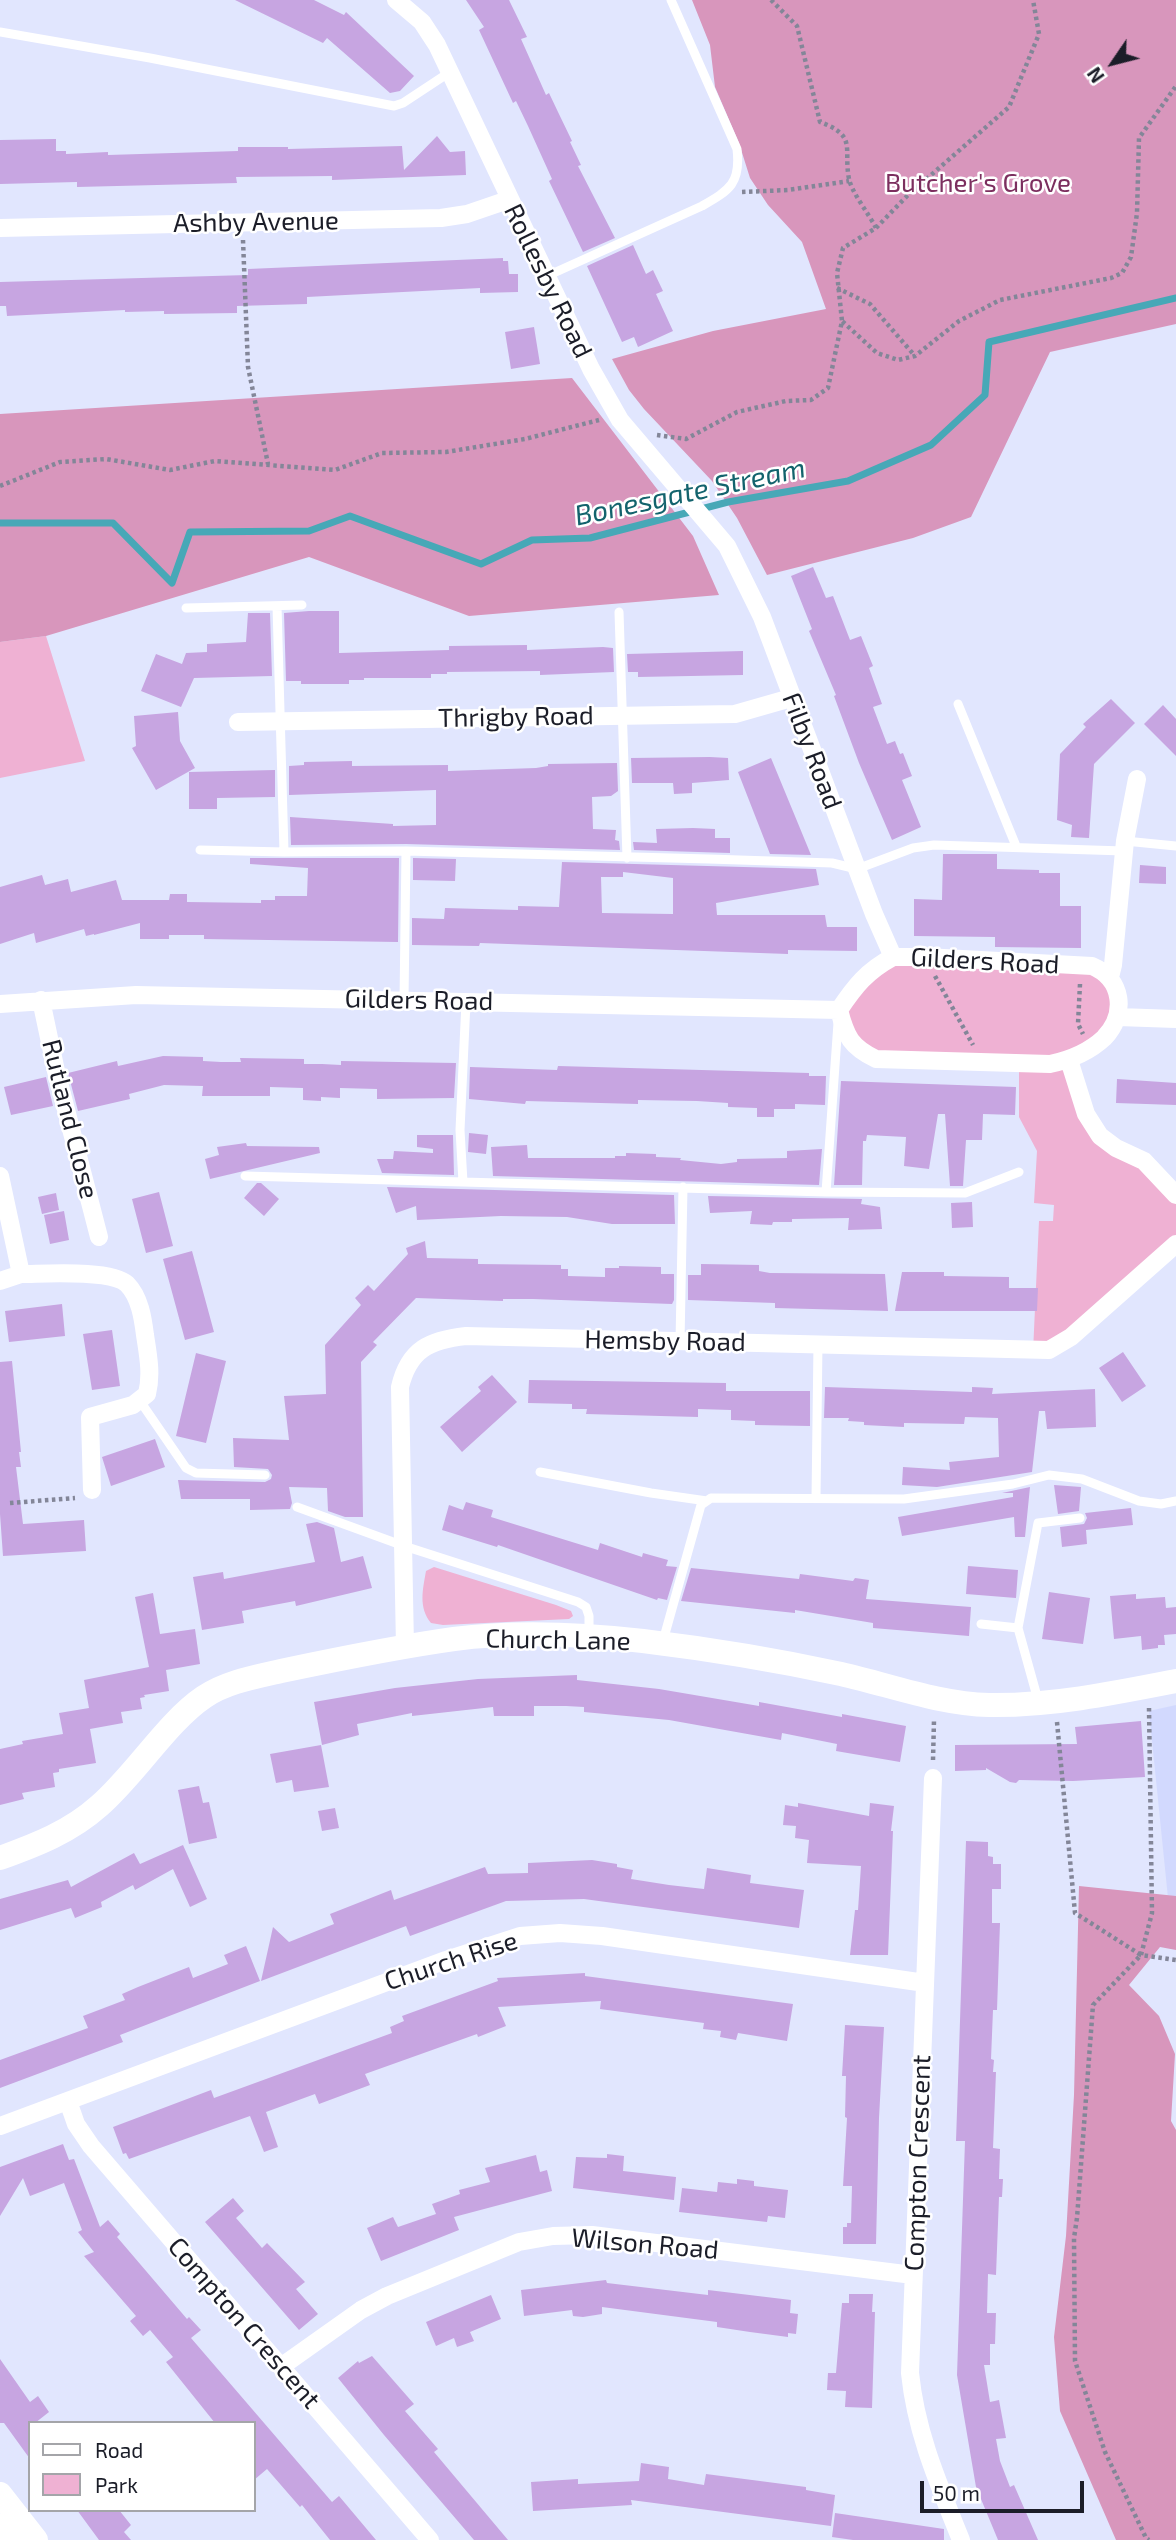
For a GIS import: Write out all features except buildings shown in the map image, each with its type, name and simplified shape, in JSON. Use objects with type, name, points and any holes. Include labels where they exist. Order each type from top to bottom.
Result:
[{"type":"street","name":"Rollesby Road","points":[[396,0],[422,22],[450,72],[590,369],[620,420],[727,546]]},
{"type":"street","name":"Ashby Avenue","points":[[0,228],[441,218],[467,214],[509,200]]},
{"type":"street","name":"Filby Road","points":[[727,546],[762,617],[874,914],[893,957]]},
{"type":"street","name":"Thrigby Road","points":[[238,722],[735,714],[791,698]]},
{"type":"street","points":[[839,1010],[844,1030],[857,1050],[876,1059],[1049,1065],[1069,1060],[1095,1045],[1105,1037],[1118,1017],[1120,1002],[1110,977],[1114,965],[1125,846],[1137,779]]},
{"type":"street","name":"Gilders Road","points":[[0,1004],[136,995],[839,1010],[853,988],[873,967],[893,957],[1092,966],[1110,977]]},
{"type":"street","name":"Rutland Close","points":[[41,1000],[99,1237]]},
{"type":"street","points":[[1118,1017],[1176,1019]]},
{"type":"street","points":[[1069,1060],[1086,1114],[1100,1136],[1116,1148],[1144,1161],[1176,1195]]},
{"type":"street","points":[[0,1176],[21,1274]]},
{"type":"street","name":"Hemsby Road","points":[[405,1647],[400,1387],[404,1370],[413,1357],[428,1345],[444,1338],[466,1336],[1033,1352],[1049,1350],[1071,1336],[1176,1244]]},
{"type":"street","points":[[0,1281],[21,1274],[96,1274],[127,1284],[142,1313],[150,1362],[147,1394],[140,1401],[124,1408],[90,1417],[92,1490]]},
{"type":"street","name":"Church Lane","points":[[0,1858],[38,1845],[71,1828],[122,1785],[177,1721],[203,1698],[229,1684],[280,1671],[456,1639],[512,1635],[589,1636],[730,1652],[934,1698],[987,1705],[1046,1701],[1176,1681]]},
{"type":"street","name":"Compton Crescent","points":[[933,1778],[911,2373],[913,2402],[924,2447],[961,2540]]},
{"type":"street","name":"Church Rise","points":[[0,2126],[446,1960],[520,1936],[561,1933],[602,1936],[925,1983]]},
{"type":"street","name":"Compton Crescent","points":[[68,2101],[76,2124],[91,2146],[430,2540]]},
{"type":"street","name":"Wilson Road","points":[[282,2366],[387,2296],[519,2242],[553,2236],[592,2235],[913,2275]]},
{"type":"street","points":[[0,2494],[36,2540]]},
{"type":"street","points":[[0,2526],[11,2540]]},
{"type":"lane","points":[[546,276],[702,206],[725,192],[739,170],[737,149],[671,0]]},
{"type":"lane","points":[[0,32],[150,58],[394,106],[403,103],[450,72]]},
{"type":"lane","points":[[186,608],[302,605]]},
{"type":"lane","points":[[277,606],[284,852]]},
{"type":"lane","points":[[619,612],[627,858]]},
{"type":"lane","points":[[958,704],[1016,846]]},
{"type":"lane","points":[[200,850],[406,851],[832,863],[858,869],[922,846],[1176,846]]},
{"type":"lane","points":[[404,1000],[406,851]]},
{"type":"lane","points":[[463,1182],[460,1130],[466,1001]]},
{"type":"lane","points":[[827,1192],[839,1010]]},
{"type":"lane","points":[[245,1176],[827,1192],[965,1193],[1019,1172]]},
{"type":"lane","points":[[680,1342],[683,1187]]},
{"type":"lane","points":[[816,1498],[818,1344]]},
{"type":"lane","points":[[140,1401],[186,1468],[197,1473],[265,1475]]},
{"type":"lane","points":[[540,1472],[707,1501]]},
{"type":"lane","points":[[662,1644],[701,1505],[710,1498],[904,1499],[1013,1484],[1049,1475],[1082,1479],[1139,1501],[1161,1504],[1176,1501]]},
{"type":"lane","points":[[296,1507],[404,1546],[578,1602],[586,1606],[589,1636]]},
{"type":"lane","points":[[1046,1701],[1018,1628],[1038,1523],[1080,1518]]},
{"type":"lane","points":[[981,1624],[1018,1628]]},
{"type":"path","points":[[771,0],[797,26],[820,122],[836,128],[847,143],[849,181],[876,228]]},
{"type":"path","points":[[654,434],[686,439],[737,412],[786,401],[811,400],[828,388],[842,321],[836,273],[843,248],[876,228],[907,196],[1009,107],[1039,34],[1033,0]]},
{"type":"path","points":[[842,321],[877,354],[898,359],[915,356],[959,321],[1000,300],[1111,278],[1122,273],[1131,257],[1137,213],[1139,138],[1176,86]]},
{"type":"path","points":[[725,192],[788,190],[849,181]]},
{"type":"path","points":[[242,222],[248,367],[268,464]]},
{"type":"path","points":[[837,288],[870,304],[915,356]]},
{"type":"path","points":[[0,486],[61,463],[106,459],[170,470],[215,461],[335,470],[382,453],[446,452],[525,439],[598,420],[620,420]]},
{"type":"path","points":[[925,957],[983,1064]]},
{"type":"path","points":[[1081,966],[1079,1024],[1081,1032],[1095,1045]]},
{"type":"path","points":[[10,1503],[85,1498],[92,1490]]},
{"type":"path","points":[[1149,1686],[1152,1913],[1141,1955],[1093,2005],[1074,2238],[1075,2361],[1105,2452],[1149,2540]]},
{"type":"path","points":[[933,1778],[934,1698]]},
{"type":"path","points":[[1046,1701],[1075,1913],[1141,1955],[1176,1960]]},
{"type":"shaded area","points":[[1176,1705],[1176,1898],[1168,1898],[1149,1711]]},
{"type":"green space","name":"Butcher's Grove","points":[[692,0],[1176,0],[1176,324],[1050,352],[971,517],[913,538],[767,575],[737,518],[712,481],[644,409],[629,390],[612,359],[713,331],[826,309],[802,242],[768,205],[750,178],[739,143],[715,87],[710,45]]},
{"type":"green space","points":[[572,378],[693,536],[719,595],[469,616],[309,557],[46,636],[0,642],[0,414]]},
{"type":"green space","points":[[46,636],[85,761],[0,778],[0,642]]},
{"type":"green space","points":[[893,957],[1102,970],[1118,1017],[1069,1060],[1086,1114],[1176,1195],[1176,1244],[1071,1337],[1033,1352],[1039,1221],[1053,1221],[1054,1205],[1034,1203],[1037,1151],[1019,1117],[1019,1065],[876,1059],[844,1030],[853,988]]},
{"type":"green space","points":[[434,1567],[556,1605],[571,1611],[573,1616],[569,1619],[443,1625],[431,1623],[424,1611],[423,1591],[426,1571]]},
{"type":"green space","points":[[1079,1886],[1176,1896],[1176,1950],[1160,1947],[1129,1985],[1159,2016],[1175,2054],[1171,2121],[1176,2130],[1176,2540],[1116,2540],[1060,2411],[1054,2337],[1066,2236],[1074,2095]]},
{"type":"waterway","name":"Bonesgate Stream","points":[[0,523],[113,523],[172,583],[190,532],[309,531],[350,516],[481,564],[532,540],[590,538],[728,502],[848,481],[931,445],[985,395],[989,342],[1176,298]]}]
